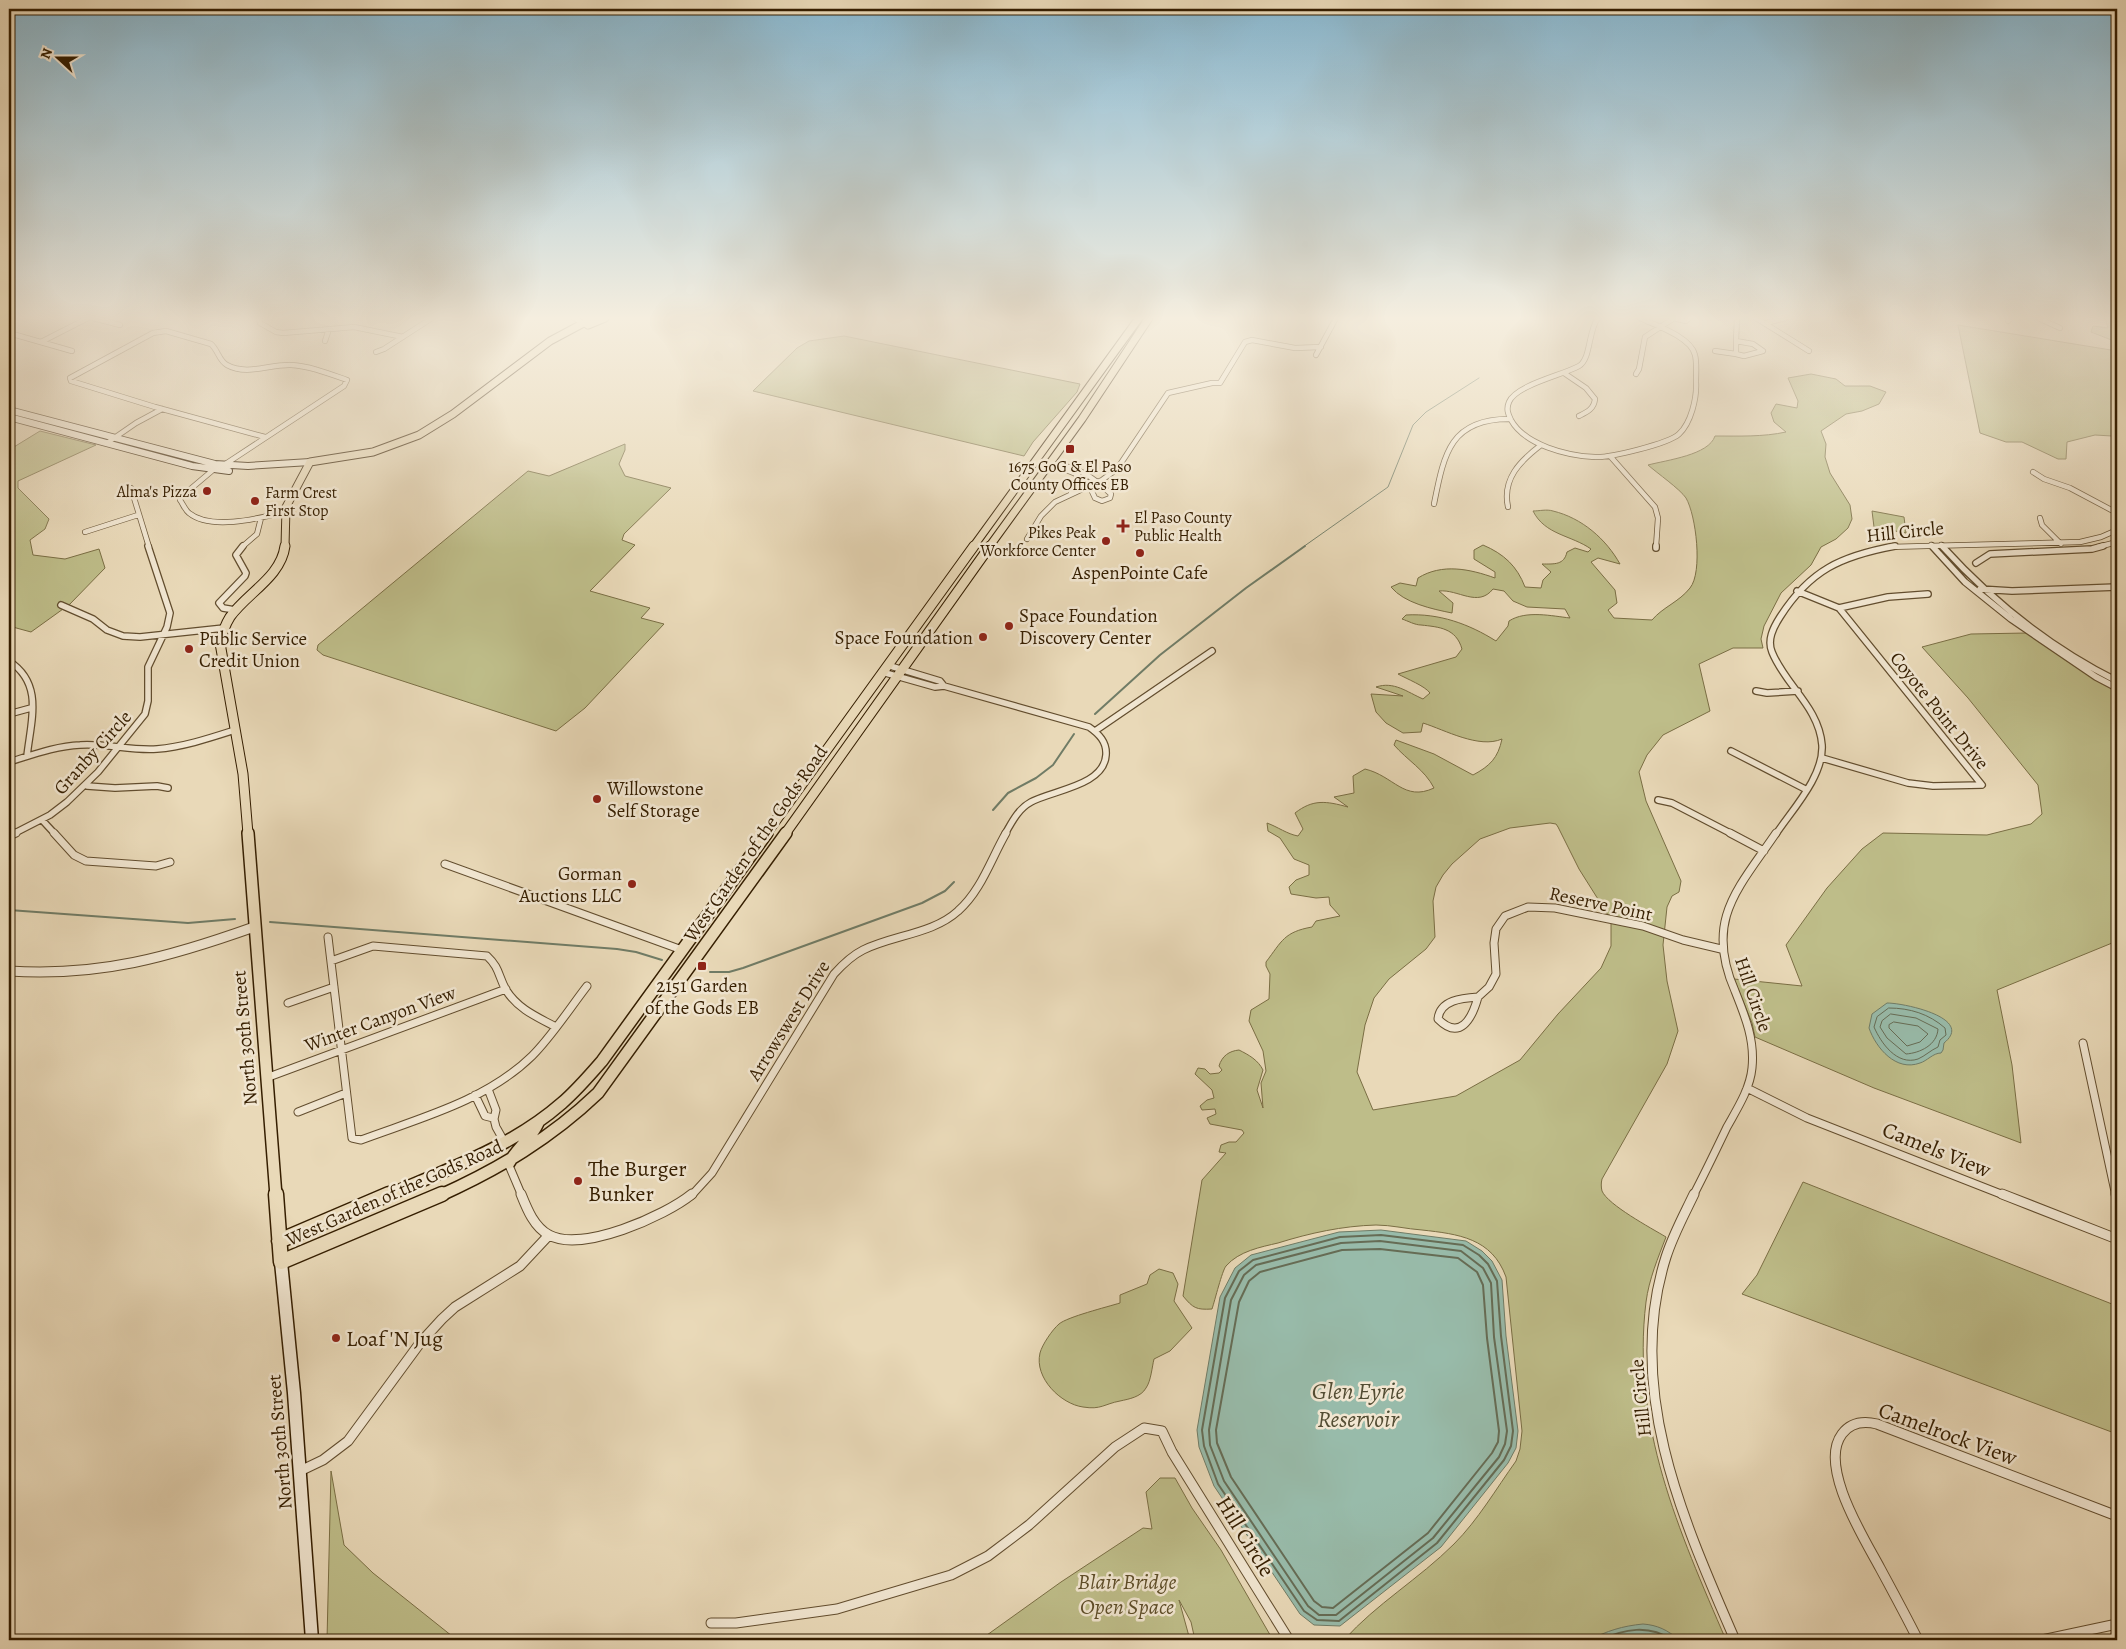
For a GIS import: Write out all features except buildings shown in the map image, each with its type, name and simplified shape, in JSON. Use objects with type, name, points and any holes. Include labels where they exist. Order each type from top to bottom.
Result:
[{"type":"main road","points":[[9,417],[213,470],[244,472],[348,463],[376,456],[406,446],[434,432],[488,395]]},
{"type":"main road","name":"West Garden of the Gods Road","points":[[280,1241],[506,1143],[570,1098],[591,1075],[798,792],[884,668],[1084,395]]},
{"type":"main road","name":"West Garden of the Gods Road","points":[[281,1262],[446,1193],[508,1163],[565,1124],[586,1105],[608,1081],[1050,464],[1096,395]]},
{"type":"main road","points":[[9,410],[224,465],[308,466]]},
{"type":"main road","name":"North 30th Street","points":[[308,466],[287,504],[286,545],[280,562],[271,574],[235,610],[224,628],[220,644],[243,774],[312,1640]]},
{"type":"main road","points":[[508,1163],[516,1150],[532,1136],[538,1122]]},
{"type":"street","points":[[116,395],[265,437]]},
{"type":"street","points":[[224,465],[330,395]]},
{"type":"street","points":[[1027,539],[1046,510],[1060,499],[1109,476],[1120,466],[1165,395]]},
{"type":"street","points":[[1514,395],[1507,405],[1509,419],[1521,434],[1541,444],[1571,454],[1610,456],[1674,437],[1684,428],[1696,395]]},
{"type":"street","points":[[1579,416],[1589,412],[1594,406],[1594,395]]},
{"type":"street","points":[[107,443],[136,423],[162,409]]},
{"type":"street","points":[[115,438],[168,410]]},
{"type":"street","points":[[1434,504],[1445,461],[1461,432],[1477,422],[1509,419]]},
{"type":"street","points":[[1508,507],[1505,492],[1516,466],[1524,456],[1541,444]]},
{"type":"street","points":[[1610,456],[1655,507],[1658,518],[1656,548]]},
{"type":"street","points":[[1050,464],[1062,464],[1086,472],[1111,494],[1110,498],[1099,500],[1092,496],[1092,489],[1082,477],[1050,464]]},
{"type":"street","points":[[213,470],[181,497],[180,500],[189,514],[197,518],[232,522],[286,512]]},
{"type":"street","points":[[2033,472],[2044,479],[2078,491],[2117,513]]},
{"type":"street","points":[[1071,493],[1077,482],[1076,474]]},
{"type":"street","name":"Granby Circle","points":[[9,836],[43,821],[68,804],[87,786],[142,720],[147,711],[148,667],[169,618],[168,607],[131,488]]},
{"type":"street","points":[[84,532],[138,515]]},
{"type":"street","points":[[235,610],[223,608],[219,603],[245,576],[246,573],[236,555],[240,549],[256,538],[260,531],[261,518]]},
{"type":"street","points":[[2040,518],[2042,525],[2067,550]]},
{"type":"street","name":"Hill Circle","points":[[1735,1640],[1691,1538],[1671,1479],[1655,1401],[1652,1341],[1660,1282],[1671,1244],[1747,1088],[1752,1069],[1751,1038],[1745,1018],[1726,974],[1721,949],[1723,924],[1729,904],[1807,790],[1818,772],[1822,758],[1822,741],[1819,726],[1771,649],[1770,640],[1773,629],[1797,591],[1819,571],[1842,560],[1871,550],[1895,546],[2087,541],[2117,530]]},
{"type":"street","points":[[1976,563],[1985,556],[1998,553],[2101,548],[2117,542]]},
{"type":"street","points":[[1931,545],[1973,590],[2027,631],[2096,677],[2117,688]]},
{"type":"street","points":[[1940,545],[1982,589],[2037,631],[2117,681]]},
{"type":"street","points":[[1973,590],[2012,591],[2117,587]]},
{"type":"street","name":"Coyote Point Drive","points":[[1797,591],[1839,608],[1982,785],[1944,786],[1915,784],[1881,777],[1822,758]]},
{"type":"street","points":[[1839,608],[1888,597],[1928,594]]},
{"type":"street","points":[[61,605],[93,619],[116,635],[130,637],[224,628]]},
{"type":"street","points":[[884,668],[935,687],[944,686],[1081,724],[1095,730],[1212,651]]},
{"type":"street","points":[[9,661],[23,672],[31,684],[27,756]]},
{"type":"street","points":[[1756,691],[1767,693],[1798,691]]},
{"type":"street","points":[[9,714],[31,708]]},
{"type":"street","points":[[9,762],[27,756],[78,745],[142,749],[169,747],[193,743],[235,730]]},
{"type":"street","name":"Arrowswest Drive","points":[[549,1235],[567,1241],[588,1241],[677,1205],[697,1192],[712,1173],[839,967],[859,952],[946,919],[960,911],[970,899],[1020,810],[1037,798],[1092,778],[1101,770],[1106,759],[1106,750],[1102,738],[1095,730]]},
{"type":"street","points":[[1731,751],[1807,790]]},
{"type":"street","points":[[87,786],[123,788],[157,786],[168,788]]},
{"type":"street","points":[[1658,800],[1672,803],[1764,851]]},
{"type":"street","points":[[26,819],[31,827]]},
{"type":"street","points":[[43,821],[74,855],[86,861],[156,866],[170,862]]},
{"type":"street","points":[[444,864],[682,950]]},
{"type":"street","name":"Reserve Point","points":[[1478,997],[1477,1004],[1464,1026],[1460,1029],[1447,1028],[1438,1020],[1439,1009],[1442,1005],[1470,997],[1478,997],[1490,987],[1496,974],[1494,944],[1496,929],[1506,916],[1528,907],[1555,908],[1643,926],[1683,940],[1721,949]]},
{"type":"street","points":[[9,971],[50,974],[122,967],[181,952],[254,927]]},
{"type":"street","points":[[328,937],[340,1050],[352,1138],[355,1140],[360,1140],[488,1090],[525,1063],[556,1027],[587,986]]},
{"type":"street","points":[[331,961],[373,946],[487,956],[496,964],[506,989],[519,1007],[556,1027]]},
{"type":"street","points":[[288,1003],[334,987]]},
{"type":"street","name":"Winter Canyon View","points":[[266,1078],[506,989]]},
{"type":"street","points":[[2083,1043],[2117,1198]]},
{"type":"street","name":"Camels View","points":[[1747,1088],[1807,1118],[2117,1239]]},
{"type":"street","points":[[488,1090],[496,1110],[493,1118],[495,1125],[506,1143]]},
{"type":"street","points":[[298,1112],[346,1093]]},
{"type":"street","points":[[475,1095],[485,1116],[493,1118]]},
{"type":"street","points":[[300,1471],[323,1460],[348,1441],[420,1344],[442,1319],[456,1307],[520,1266],[549,1235],[535,1222],[508,1163]]},
{"type":"street","name":"Camelrock View","points":[[1918,1640],[1855,1519],[1839,1482],[1834,1456],[1835,1446],[1838,1438],[1848,1428],[1861,1422],[1877,1424],[2117,1516]]},
{"type":"street","name":"Hill Circle","points":[[711,1623],[736,1623],[837,1609],[951,1575],[988,1556],[1022,1530],[1115,1447],[1144,1428],[1162,1431],[1172,1452],[1289,1640]]},
{"type":"street","points":[[2042,1640],[2117,1624]]},
{"type":"green space","points":[[769,395],[1074,395],[1033,442],[1024,456]]},
{"type":"green space","points":[[1795,395],[1884,395],[1879,404],[1862,411],[1846,414],[1821,431],[1826,444],[1825,457],[1830,473],[1850,505],[1852,519],[1848,528],[1836,539],[1821,547],[1811,565],[1781,593],[1764,626],[1761,639],[1763,648],[1733,648],[1699,664],[1710,711],[1663,735],[1647,755],[1639,772],[1646,801],[1681,881],[1679,892],[1672,896],[1667,907],[1663,945],[1667,981],[1678,1031],[1667,1064],[1602,1179],[1601,1184],[1602,1191],[1612,1203],[1666,1237],[1647,1293],[1646,1302],[1643,1347],[1646,1391],[1652,1434],[1676,1518],[1726,1640],[1344,1640],[1370,1615],[1441,1557],[1463,1535],[1516,1461],[1520,1449],[1522,1431],[1506,1277],[1500,1264],[1492,1254],[1472,1240],[1461,1236],[1382,1225],[1326,1231],[1258,1248],[1244,1253],[1231,1261],[1224,1269],[1212,1309],[1195,1307],[1183,1296],[1202,1180],[1226,1153],[1219,1152],[1221,1145],[1236,1142],[1244,1133],[1242,1130],[1210,1124],[1207,1118],[1216,1114],[1215,1109],[1202,1110],[1200,1106],[1207,1100],[1214,1098],[1212,1090],[1195,1074],[1198,1068],[1205,1069],[1210,1074],[1219,1073],[1222,1070],[1219,1066],[1220,1062],[1224,1057],[1229,1053],[1239,1050],[1256,1061],[1263,1070],[1257,1090],[1263,1108],[1261,1083],[1266,1071],[1263,1051],[1249,1021],[1251,1010],[1269,999],[1270,974],[1266,962],[1284,938],[1295,932],[1312,927],[1316,921],[1340,916],[1330,905],[1329,897],[1316,898],[1291,894],[1289,887],[1296,880],[1309,875],[1309,865],[1294,859],[1280,838],[1268,831],[1267,823],[1298,836],[1303,829],[1295,813],[1308,805],[1320,802],[1348,807],[1334,797],[1354,793],[1353,776],[1365,769],[1375,772],[1407,790],[1415,792],[1434,788],[1421,770],[1394,745],[1396,740],[1434,754],[1473,775],[1489,765],[1496,756],[1502,739],[1483,742],[1473,740],[1423,723],[1421,732],[1403,733],[1386,723],[1376,712],[1371,694],[1403,696],[1376,687],[1395,686],[1423,699],[1430,693],[1428,690],[1398,674],[1456,657],[1462,649],[1456,637],[1451,633],[1446,630],[1402,619],[1406,615],[1430,616],[1453,621],[1475,629],[1496,641],[1508,626],[1509,621],[1516,618],[1539,615],[1570,618],[1565,609],[1527,607],[1513,601],[1504,591],[1493,589],[1481,597],[1439,591],[1453,603],[1452,613],[1411,601],[1391,587],[1400,583],[1416,586],[1418,578],[1427,573],[1446,569],[1466,570],[1495,578],[1495,572],[1474,559],[1474,550],[1483,545],[1497,552],[1514,567],[1525,587],[1541,588],[1543,580],[1551,572],[1542,564],[1561,562],[1567,552],[1575,548],[1588,552],[1591,549],[1551,530],[1538,519],[1533,511],[1551,510],[1574,519],[1592,531],[1608,546],[1620,564],[1598,558],[1591,562],[1615,590],[1617,603],[1608,610],[1614,618],[1652,620],[1690,588],[1696,570],[1697,543],[1693,517],[1686,498],[1648,465],[1676,459],[1696,452],[1705,448],[1715,436],[1760,435],[1786,432],[1774,422],[1771,413],[1776,404],[1797,408],[1798,401]],"holes":[[[1550,823],[1556,824],[1579,869],[1608,915],[1611,924],[1611,946],[1601,968],[1558,1014],[1520,1060],[1456,1096],[1373,1110],[1357,1072],[1365,1025],[1374,998],[1389,979],[1426,949],[1435,937],[1433,901],[1436,887],[1443,875],[1452,864],[1480,839],[1510,828]]]},
{"type":"green space","points":[[1972,395],[2117,395],[2117,420],[2115,421],[2117,423],[2117,432],[2112,436],[2095,435],[2067,442],[2066,459],[2058,459],[2022,442],[2006,442],[1980,433]]},
{"type":"green space","points":[[40,431],[96,445],[18,481],[18,488],[49,519],[45,529],[30,540],[33,555],[65,559],[99,549],[105,568],[70,604],[31,632],[9,626],[9,450]]},
{"type":"green space","points":[[625,444],[625,450],[619,464],[625,476],[671,488],[624,534],[622,540],[635,545],[590,591],[650,608],[641,618],[664,624],[585,708],[556,731],[323,655],[317,650],[318,645],[528,471],[549,476]]},
{"type":"green space","points":[[1872,511],[1904,517],[1906,533],[1874,527]]},
{"type":"green space","points":[[2027,633],[2117,690],[2117,941],[1997,990],[2012,1065],[2021,1143],[1874,1088],[1755,1037],[1752,1023],[1734,979],[1802,986],[1786,945],[1827,888],[1862,849],[1883,833],[1987,835],[2031,824],[2042,814],[2038,785],[1968,698],[1922,647],[1971,634]]},
{"type":"green space","points":[[1803,1182],[2117,1306],[2117,1434],[1742,1294],[1757,1275]]},
{"type":"green space","points":[[1159,1269],[1173,1273],[1178,1284],[1174,1301],[1192,1328],[1170,1351],[1154,1359],[1149,1382],[1144,1391],[1138,1396],[1094,1408],[1075,1405],[1058,1395],[1045,1380],[1039,1362],[1041,1350],[1053,1330],[1063,1321],[1070,1318],[1120,1303],[1120,1295],[1147,1284],[1150,1275]]},
{"type":"green space","points":[[331,1471],[344,1545],[373,1573],[457,1640],[327,1640]]},
{"type":"green space","name":"Blair Bridge Open Space","points":[[1160,1478],[1175,1478],[1192,1508],[1221,1550],[1273,1640],[1195,1640],[1191,1622],[1179,1600],[1190,1640],[980,1640],[1061,1582],[1143,1528],[1152,1529],[1146,1492]]},
{"type":"water","points":[[1887,1003],[1921,1009],[1944,1019],[1951,1026],[1951,1034],[1944,1043],[1941,1053],[1935,1054],[1923,1062],[1911,1065],[1895,1061],[1888,1056],[1872,1036],[1869,1028],[1872,1014]]},
{"type":"water","name":"Glen Eyrie Reservoir","points":[[1381,1230],[1466,1241],[1482,1251],[1492,1261],[1502,1280],[1506,1336],[1518,1431],[1516,1448],[1508,1463],[1441,1547],[1340,1626],[1314,1625],[1300,1614],[1214,1486],[1199,1447],[1197,1430],[1220,1297],[1235,1268],[1251,1255],[1339,1232]]},
{"type":"water","points":[[1643,1624],[1671,1633],[1679,1640],[1589,1640],[1615,1629]]},
{"type":"waterway","points":[[1303,547],[1388,487],[1413,425],[1426,412],[1453,395]]},
{"type":"waterway","points":[[1095,714],[1160,655],[1246,588],[1305,546]]},
{"type":"waterway","points":[[993,810],[1008,793],[1036,778],[1053,765],[1074,734]]},
{"type":"waterway","points":[[710,972],[729,972],[743,968],[922,903],[945,891],[954,882]]},
{"type":"waterway","points":[[9,910],[188,923],[235,919]]},
{"type":"waterway","points":[[270,922],[617,949],[636,952],[662,960]]},
{"type":"place","name":"1675 GoG & El Paso County Offices EB","points":[[1070,449]]},
{"type":"place","name":"Alma's Pizza","points":[[207,491]]},
{"type":"place","name":"Farm Crest First Stop","points":[[255,501]]},
{"type":"place","name":"El Paso County Public Health","points":[[1123,526]]},
{"type":"place","name":"Pikes Peak Workforce Center","points":[[1106,541]]},
{"type":"place","name":"AspenPointe Cafe","points":[[1140,553]]},
{"type":"place","name":"Space Foundation Discovery Center","points":[[1009,626]]},
{"type":"place","name":"Space Foundation","points":[[983,637]]},
{"type":"place","name":"Public Service Credit Union","points":[[189,649]]},
{"type":"place","name":"Willowstone Self Storage","points":[[597,799]]},
{"type":"place","name":"Gorman Auctions LLC","points":[[632,884]]},
{"type":"place","name":"2151 Garden of the Gods EB","points":[[702,966]]},
{"type":"place","name":"The Burger Bunker","points":[[578,1181]]},
{"type":"place","name":"Loaf 'N Jug","points":[[336,1338]]}]
